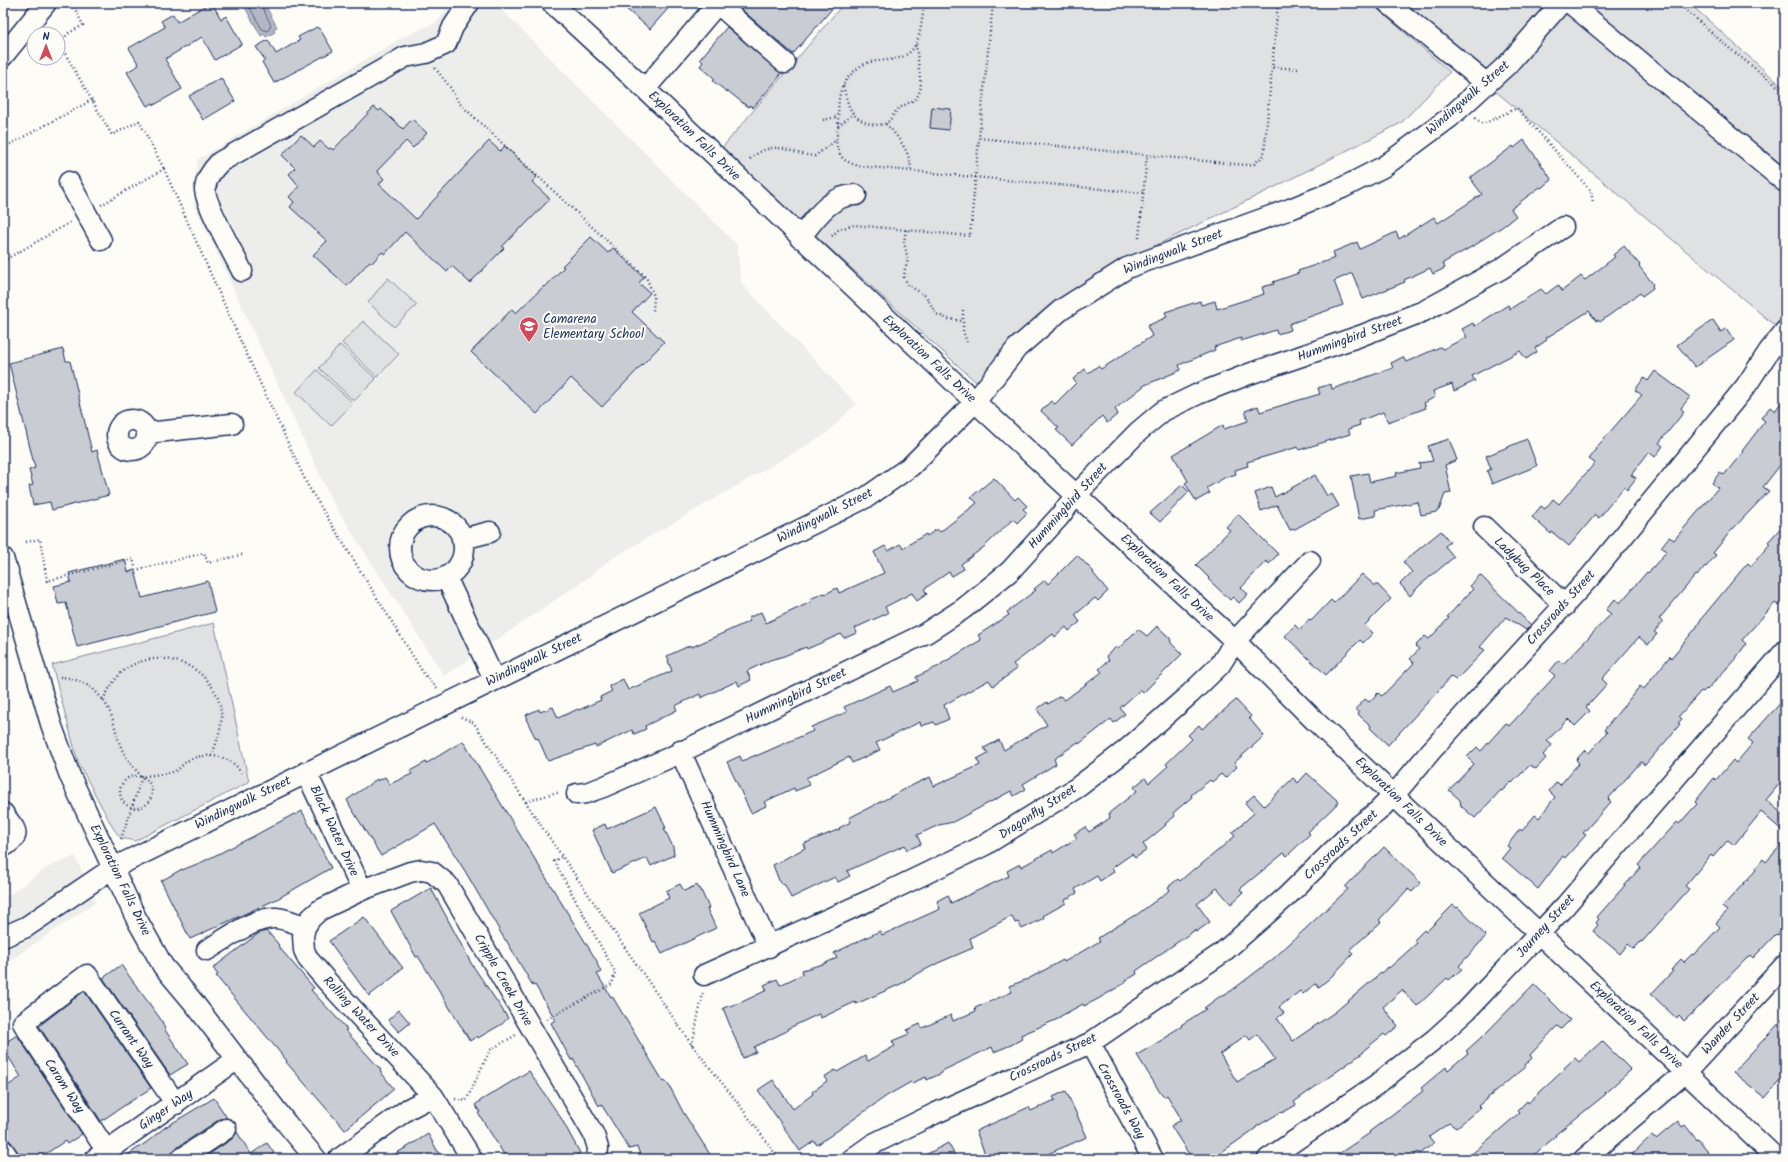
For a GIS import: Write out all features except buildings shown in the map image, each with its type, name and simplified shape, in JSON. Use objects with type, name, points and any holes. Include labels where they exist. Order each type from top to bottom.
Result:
[{"type":"street","points":[[3,56],[46,3]]},
{"type":"street","points":[[242,271],[210,206],[205,189],[211,171],[220,162],[406,57],[426,53],[446,44],[453,27],[469,3]]},
{"type":"street","name":"Exploration Falls Drive","points":[[552,3],[645,89],[800,238],[975,402],[1235,641],[1314,720],[1777,1159]]},
{"type":"street","points":[[645,89],[718,3],[786,63]]},
{"type":"street","points":[[1388,3],[1487,84]]},
{"type":"street","name":"Windingwalk Street","points":[[3,936],[26,927],[113,868],[494,679],[867,497],[911,466],[975,402],[1017,348],[1061,310],[1127,268],[1290,209],[1342,188],[1383,167],[1449,118],[1487,84],[1508,64],[1561,3]]},
{"type":"street","points":[[1570,3],[1785,182]]},
{"type":"street","points":[[69,182],[101,240]]},
{"type":"street","points":[[800,238],[820,213],[837,199],[848,195],[856,195]]},
{"type":"street","name":"Hummingbird Street","points":[[577,794],[586,793],[603,787],[680,752],[926,632],[963,609],[1010,571],[1059,517],[1076,495],[1133,437],[1163,411],[1198,394],[1249,374],[1342,343],[1424,311],[1501,269],[1563,227]]},
{"type":"street","name":"Crossroads Street","points":[[852,1159],[874,1144],[934,1114],[1090,1043],[1222,953],[1286,897],[1356,828],[1377,812],[1394,795],[1431,751],[1565,606],[1746,386],[1769,351],[1785,331]]},
{"type":"street","points":[[147,433],[232,424]]},
{"type":"street","points":[[428,517],[439,517],[449,522],[457,529],[462,539],[464,548],[463,557],[453,572],[446,577],[435,580],[424,579],[414,575],[406,567],[401,557],[400,546],[402,536],[408,527],[417,520],[428,517]]},
{"type":"street","name":"Ladybug Place","points":[[1484,528],[1565,606]]},
{"type":"street","points":[[462,539],[490,532]]},
{"type":"street","name":"Dragonfly Street","points":[[704,975],[769,947],[985,845],[1058,800],[1097,773],[1159,723],[1220,665],[1235,641],[1310,562]]},
{"type":"street","name":"Exploration Falls Drive","points":[[4,567],[51,724],[70,776],[136,918],[163,966],[194,1003],[236,1060],[316,1159]]},
{"type":"street","points":[[446,577],[494,679]]},
{"type":"street","name":"Journey Street","points":[[1268,1159],[1364,1095],[1436,1038],[1467,1010],[1540,935],[1785,651]]},
{"type":"street","name":"Hummingbird Lane","points":[[680,752],[769,947]]},
{"type":"street","name":"Black Water Drive","points":[[306,772],[362,890]]},
{"type":"street","points":[[3,813],[16,833],[16,837],[3,848]]},
{"type":"street","name":"Cripple Creek Drive","points":[[362,890],[410,872],[421,870],[432,872],[447,884],[594,1135],[598,1148],[597,1159]]},
{"type":"street","points":[[207,950],[246,926],[264,919],[277,918],[306,927],[311,918],[320,910],[362,890]]},
{"type":"street","name":"Rolling Water Drive","points":[[306,927],[303,936],[304,950],[308,959],[433,1096],[472,1159]]},
{"type":"street","name":"Wander Street","points":[[1584,1159],[1686,1072],[1785,965]]},
{"type":"street","name":"Carom Way","points":[[87,975],[23,1022],[102,1155]]},
{"type":"street","name":"Currant Way","points":[[87,975],[176,1104]]},
{"type":"street","name":"Crossroads Way","points":[[1090,1043],[1153,1159]]},
{"type":"street","name":"Ginger Way","points":[[102,1155],[236,1060]]},
{"type":"street","points":[[339,1159],[408,1108],[433,1096]]},
{"type":"street","points":[[181,1159],[226,1129]]},
{"type":"street","points":[[3,1150],[9,1159]]},
{"type":"path","points":[[843,86],[853,114],[859,121],[874,124],[886,124],[898,109],[918,98],[921,87],[916,43],[925,3]]},
{"type":"path","points":[[832,236],[839,229],[854,225],[970,236],[993,3]]},
{"type":"path","points":[[979,138],[1245,165],[1254,164],[1264,155],[1278,3]]},
{"type":"path","points":[[1678,3],[1729,48],[1785,92]]},
{"type":"path","points":[[74,7],[84,25],[69,33],[63,39],[63,50],[112,135],[139,121],[164,169],[241,342],[308,486],[424,674],[440,692]]},
{"type":"path","points":[[916,43],[909,52],[898,58],[872,62],[859,67],[848,77],[843,86],[838,98],[838,126],[835,141],[842,156],[850,163],[859,166],[1143,193]]},
{"type":"path","points":[[430,63],[439,72],[459,103],[646,277],[654,296],[653,312]]},
{"type":"path","points":[[1273,67],[1298,69]]},
{"type":"path","points":[[3,148],[92,100]]},
{"type":"path","points":[[1475,117],[1483,124],[1517,108],[1591,191],[1594,203]]},
{"type":"path","points":[[838,126],[853,114]]},
{"type":"path","points":[[823,120],[837,117]]},
{"type":"path","points":[[886,124],[908,152],[911,162],[911,171]]},
{"type":"path","points":[[750,159],[761,150],[770,148],[782,149],[801,155],[814,156],[835,141]]},
{"type":"path","points":[[1139,238],[1147,155]]},
{"type":"path","points":[[3,261],[164,169]]},
{"type":"path","points":[[906,230],[904,242],[908,260],[904,277],[908,285],[926,296],[936,314],[962,321]]},
{"type":"path","points":[[963,310],[963,331],[967,342]]},
{"type":"path","points":[[26,542],[40,539],[47,581],[133,559],[136,570],[204,553],[208,563],[245,554]]},
{"type":"path","points":[[103,700],[114,680],[130,667],[148,660],[168,659],[187,664],[204,675],[215,691],[221,710],[221,730],[212,756]]},
{"type":"path","points":[[60,677],[72,677],[83,682],[94,690],[103,700],[110,712],[120,746],[126,758],[142,777],[150,784],[152,795],[147,804],[137,808],[131,807],[123,801],[121,797],[121,787],[124,782],[132,777],[142,777],[172,772],[188,761],[200,756],[223,758],[234,764],[241,774]]},
{"type":"path","points":[[457,715],[474,723],[526,802],[692,1045],[741,1107],[779,1159]]},
{"type":"path","points":[[121,839],[142,777]]},
{"type":"path","points":[[526,802],[554,793],[577,794]]},
{"type":"path","points":[[433,1096],[466,1101],[490,1050],[612,984],[615,972],[554,861],[563,856]]},
{"type":"path","points":[[692,1045],[702,999],[704,975]]},
{"type":"shaded area","name":"Camarena Elementary School","points":[[451,3],[495,3],[737,245],[741,283],[856,404],[826,434],[611,559],[583,581],[444,676],[332,501],[194,204],[197,160],[401,38],[437,22]]},
{"type":"shaded area","points":[[844,3],[1371,3],[1450,72],[1401,123],[1110,268],[977,383],[721,149]]},
{"type":"shaded area","points":[[1394,3],[1689,3],[1785,89],[1785,334],[1500,95]]},
{"type":"shaded area","points":[[388,278],[417,305],[394,327],[368,302]]},
{"type":"shaded area","points":[[363,321],[399,354],[377,377],[342,343]]},
{"type":"shaded area","points":[[340,345],[376,379],[354,401],[319,368]]},
{"type":"shaded area","points":[[317,370],[353,403],[331,426],[296,392]]},
{"type":"shaded area","points":[[214,623],[249,782],[135,841],[121,838],[113,828],[78,762],[52,665]]},
{"type":"shaded area","points":[[75,856],[96,902],[3,965],[3,899],[46,868]]},
{"type":"water","points":[[264,3],[277,27],[273,29],[275,32],[266,37],[264,34],[261,36],[243,4]]},
{"type":"place","name":"Camarena Elementary School","points":[[529,343]]}]
